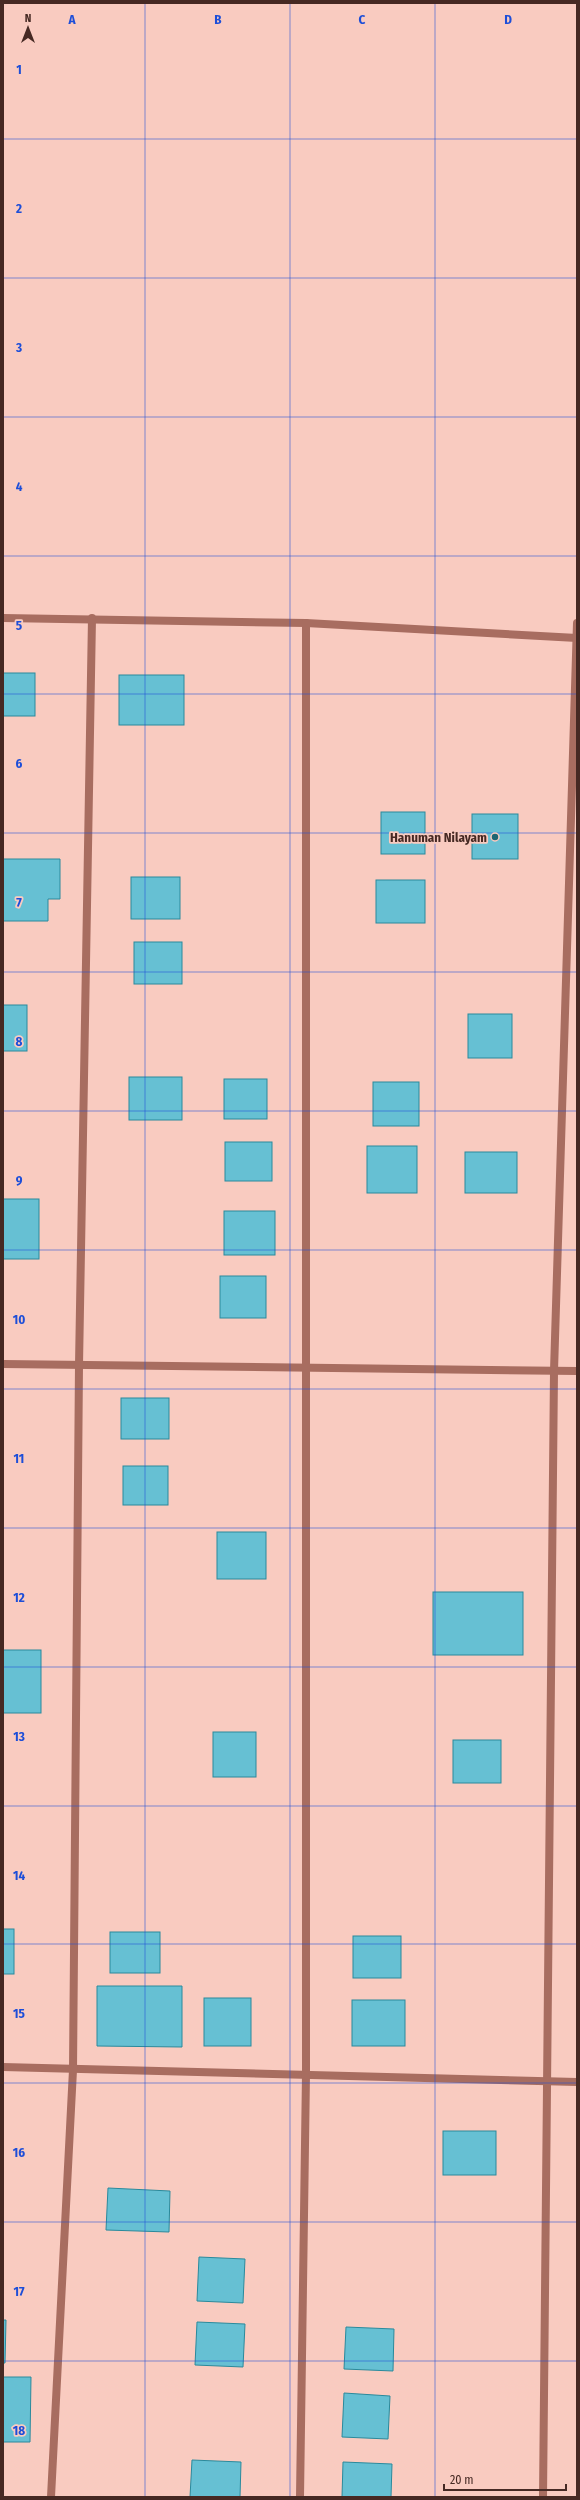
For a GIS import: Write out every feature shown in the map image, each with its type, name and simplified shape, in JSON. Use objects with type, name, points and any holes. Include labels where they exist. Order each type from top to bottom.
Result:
[{"type":"street","points":[[3,618],[92,618],[306,623],[577,638]]},
{"type":"street","points":[[51,2497],[73,2070],[79,1365],[92,618]]},
{"type":"street","points":[[300,2497],[306,2074],[306,623]]},
{"type":"street","points":[[543,2497],[554,1371],[577,623]]},
{"type":"street","points":[[3,1364],[577,1371]]},
{"type":"street","points":[[3,2067],[577,2082]]},
{"type":"building","points":[[3,673],[35,673],[35,716],[3,716]]},
{"type":"building","points":[[119,675],[184,675],[184,725],[119,725]]},
{"type":"building","points":[[381,812],[425,812],[425,854],[381,854]]},
{"type":"building","name":"Hanuman Nilayam","points":[[472,814],[518,814],[518,859],[472,859]]},
{"type":"building","points":[[3,859],[60,859],[60,899],[48,899],[48,921],[3,921]]},
{"type":"building","points":[[131,877],[180,877],[180,919],[131,919]]},
{"type":"building","points":[[376,880],[425,880],[425,923],[376,923]]},
{"type":"building","points":[[134,942],[182,942],[182,984],[134,984]]},
{"type":"building","points":[[3,1005],[27,1005],[27,1051],[3,1051]]},
{"type":"building","points":[[468,1014],[512,1014],[512,1058],[468,1058]]},
{"type":"building","points":[[129,1077],[182,1077],[182,1120],[129,1120]]},
{"type":"building","points":[[224,1079],[267,1079],[267,1119],[224,1119]]},
{"type":"building","points":[[373,1082],[419,1082],[419,1126],[373,1126]]},
{"type":"building","points":[[225,1142],[272,1142],[272,1181],[225,1181]]},
{"type":"building","points":[[367,1146],[417,1146],[417,1193],[367,1193]]},
{"type":"building","points":[[465,1152],[517,1152],[517,1193],[465,1193]]},
{"type":"building","points":[[3,1199],[39,1199],[39,1259],[3,1259]]},
{"type":"building","points":[[224,1211],[275,1211],[275,1255],[224,1255]]},
{"type":"building","points":[[220,1276],[266,1276],[266,1318],[220,1318]]},
{"type":"building","points":[[121,1398],[169,1398],[169,1439],[121,1439]]},
{"type":"building","points":[[123,1466],[168,1466],[168,1505],[123,1505]]},
{"type":"building","points":[[217,1532],[266,1532],[266,1579],[217,1579]]},
{"type":"building","points":[[433,1592],[523,1592],[523,1655],[433,1655]]},
{"type":"building","points":[[3,1650],[41,1650],[41,1713],[3,1713]]},
{"type":"building","points":[[213,1732],[256,1732],[256,1777],[213,1777]]},
{"type":"building","points":[[453,1740],[501,1740],[501,1783],[453,1783]]},
{"type":"building","points":[[3,1929],[14,1929],[14,1974],[3,1974]]},
{"type":"building","points":[[110,1932],[160,1932],[160,1973],[110,1973]]},
{"type":"building","points":[[353,1936],[401,1936],[401,1978],[353,1978]]},
{"type":"building","points":[[97,1986],[182,1986],[182,2047],[97,2046]]},
{"type":"building","points":[[204,1998],[251,1998],[251,2046],[204,2046]]},
{"type":"building","points":[[352,2000],[405,2000],[405,2046],[352,2046]]},
{"type":"building","points":[[443,2131],[496,2131],[496,2175],[443,2175]]},
{"type":"building","points":[[108,2188],[170,2191],[169,2232],[106,2230]]},
{"type":"building","points":[[199,2257],[245,2259],[243,2303],[197,2301]]},
{"type":"building","points":[[3,2320],[6,2320],[5,2363],[3,2363]]},
{"type":"building","points":[[197,2322],[245,2324],[243,2367],[195,2365]]},
{"type":"building","points":[[346,2327],[394,2329],[393,2371],[344,2369]]},
{"type":"building","points":[[3,2377],[31,2377],[30,2442],[3,2442]]},
{"type":"building","points":[[344,2393],[390,2396],[388,2439],[342,2437]]},
{"type":"building","points":[[192,2460],[241,2462],[240,2497],[190,2497]]},
{"type":"building","points":[[343,2462],[392,2464],[391,2497],[342,2497]]},
{"type":"place","name":"Hanuman Nilayam","points":[[495,837]]}]
